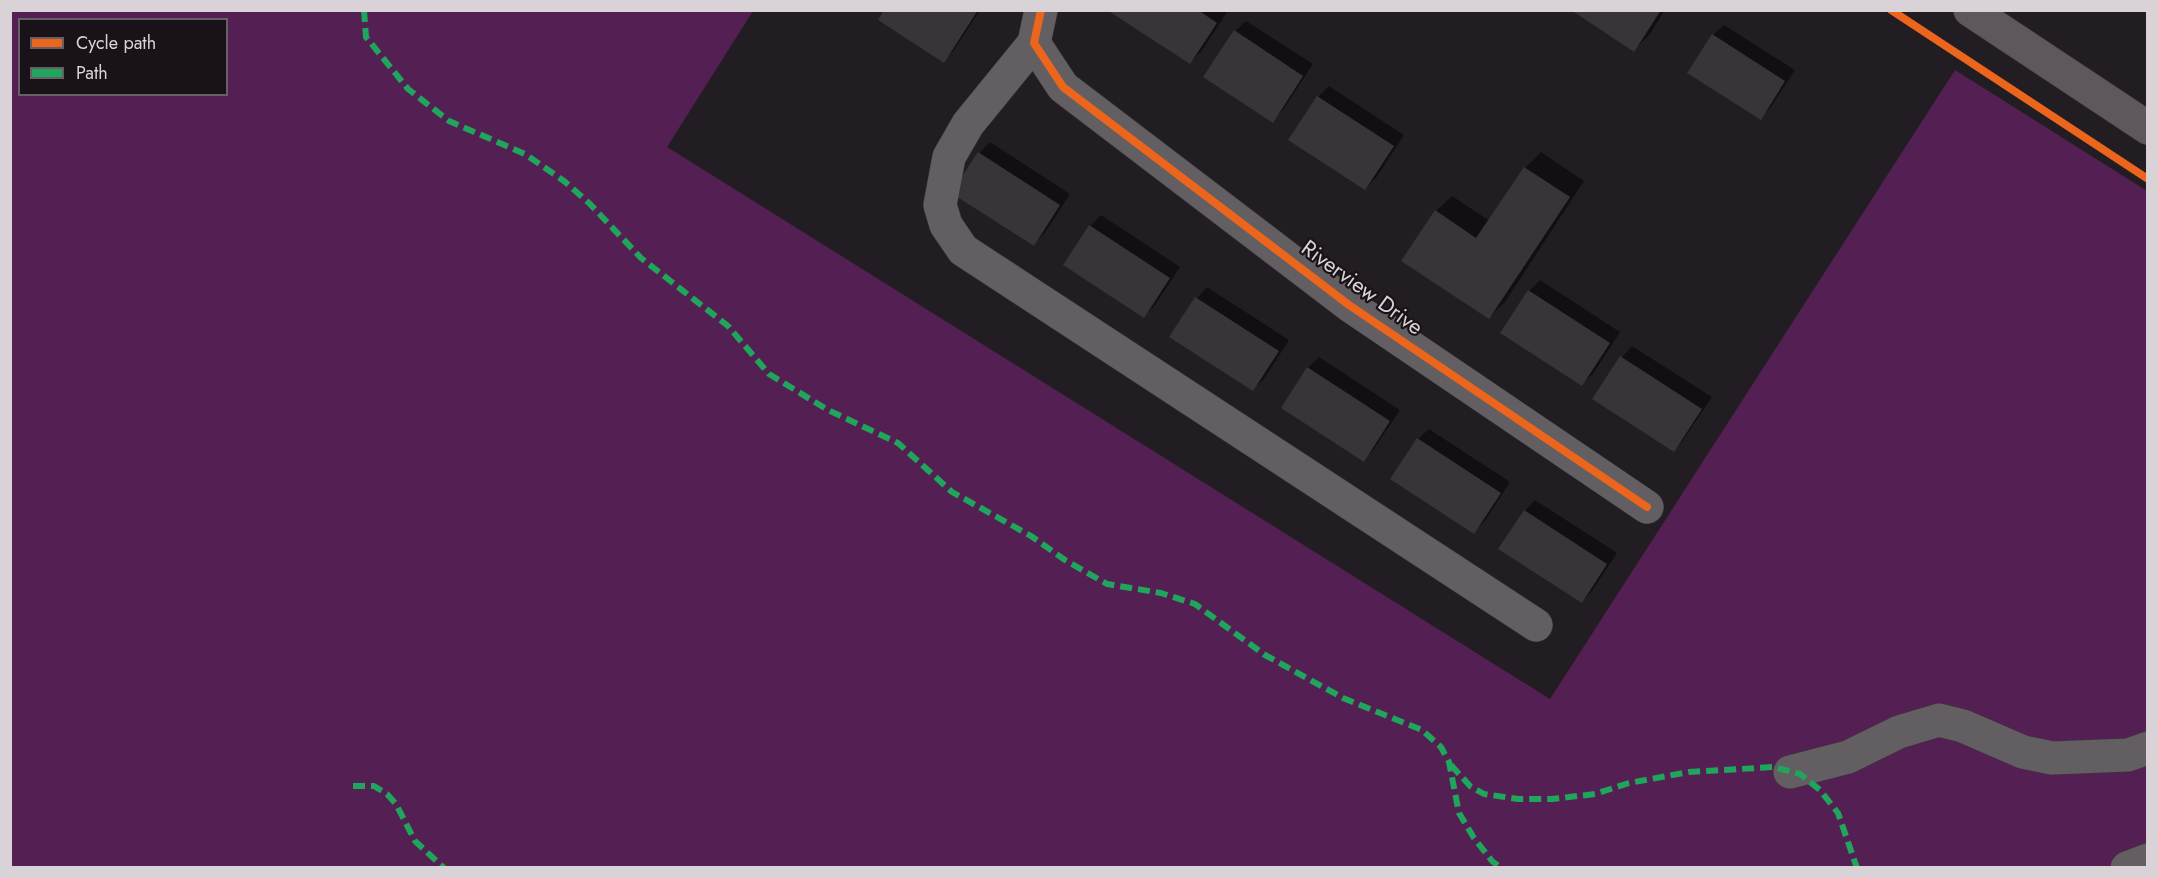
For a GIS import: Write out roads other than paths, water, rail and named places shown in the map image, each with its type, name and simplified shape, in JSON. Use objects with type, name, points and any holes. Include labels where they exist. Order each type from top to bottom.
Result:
[{"type":"main road","points":[[1970,10],[2148,128]]},
{"type":"street","points":[[1041,10],[1034,43],[968,124],[949,157],[940,205],[946,225],[963,250],[1536,626]]},
{"type":"street","name":"Riverview Drive","points":[[1034,43],[1063,87],[1349,305],[1647,507]]},
{"type":"street","points":[[1790,772],[1848,757],[1899,732],[1939,720],[1963,726],[2023,752],[2052,758],[2128,755],[2148,748]]},
{"type":"street","points":[[2127,867],[2148,860]]}]
